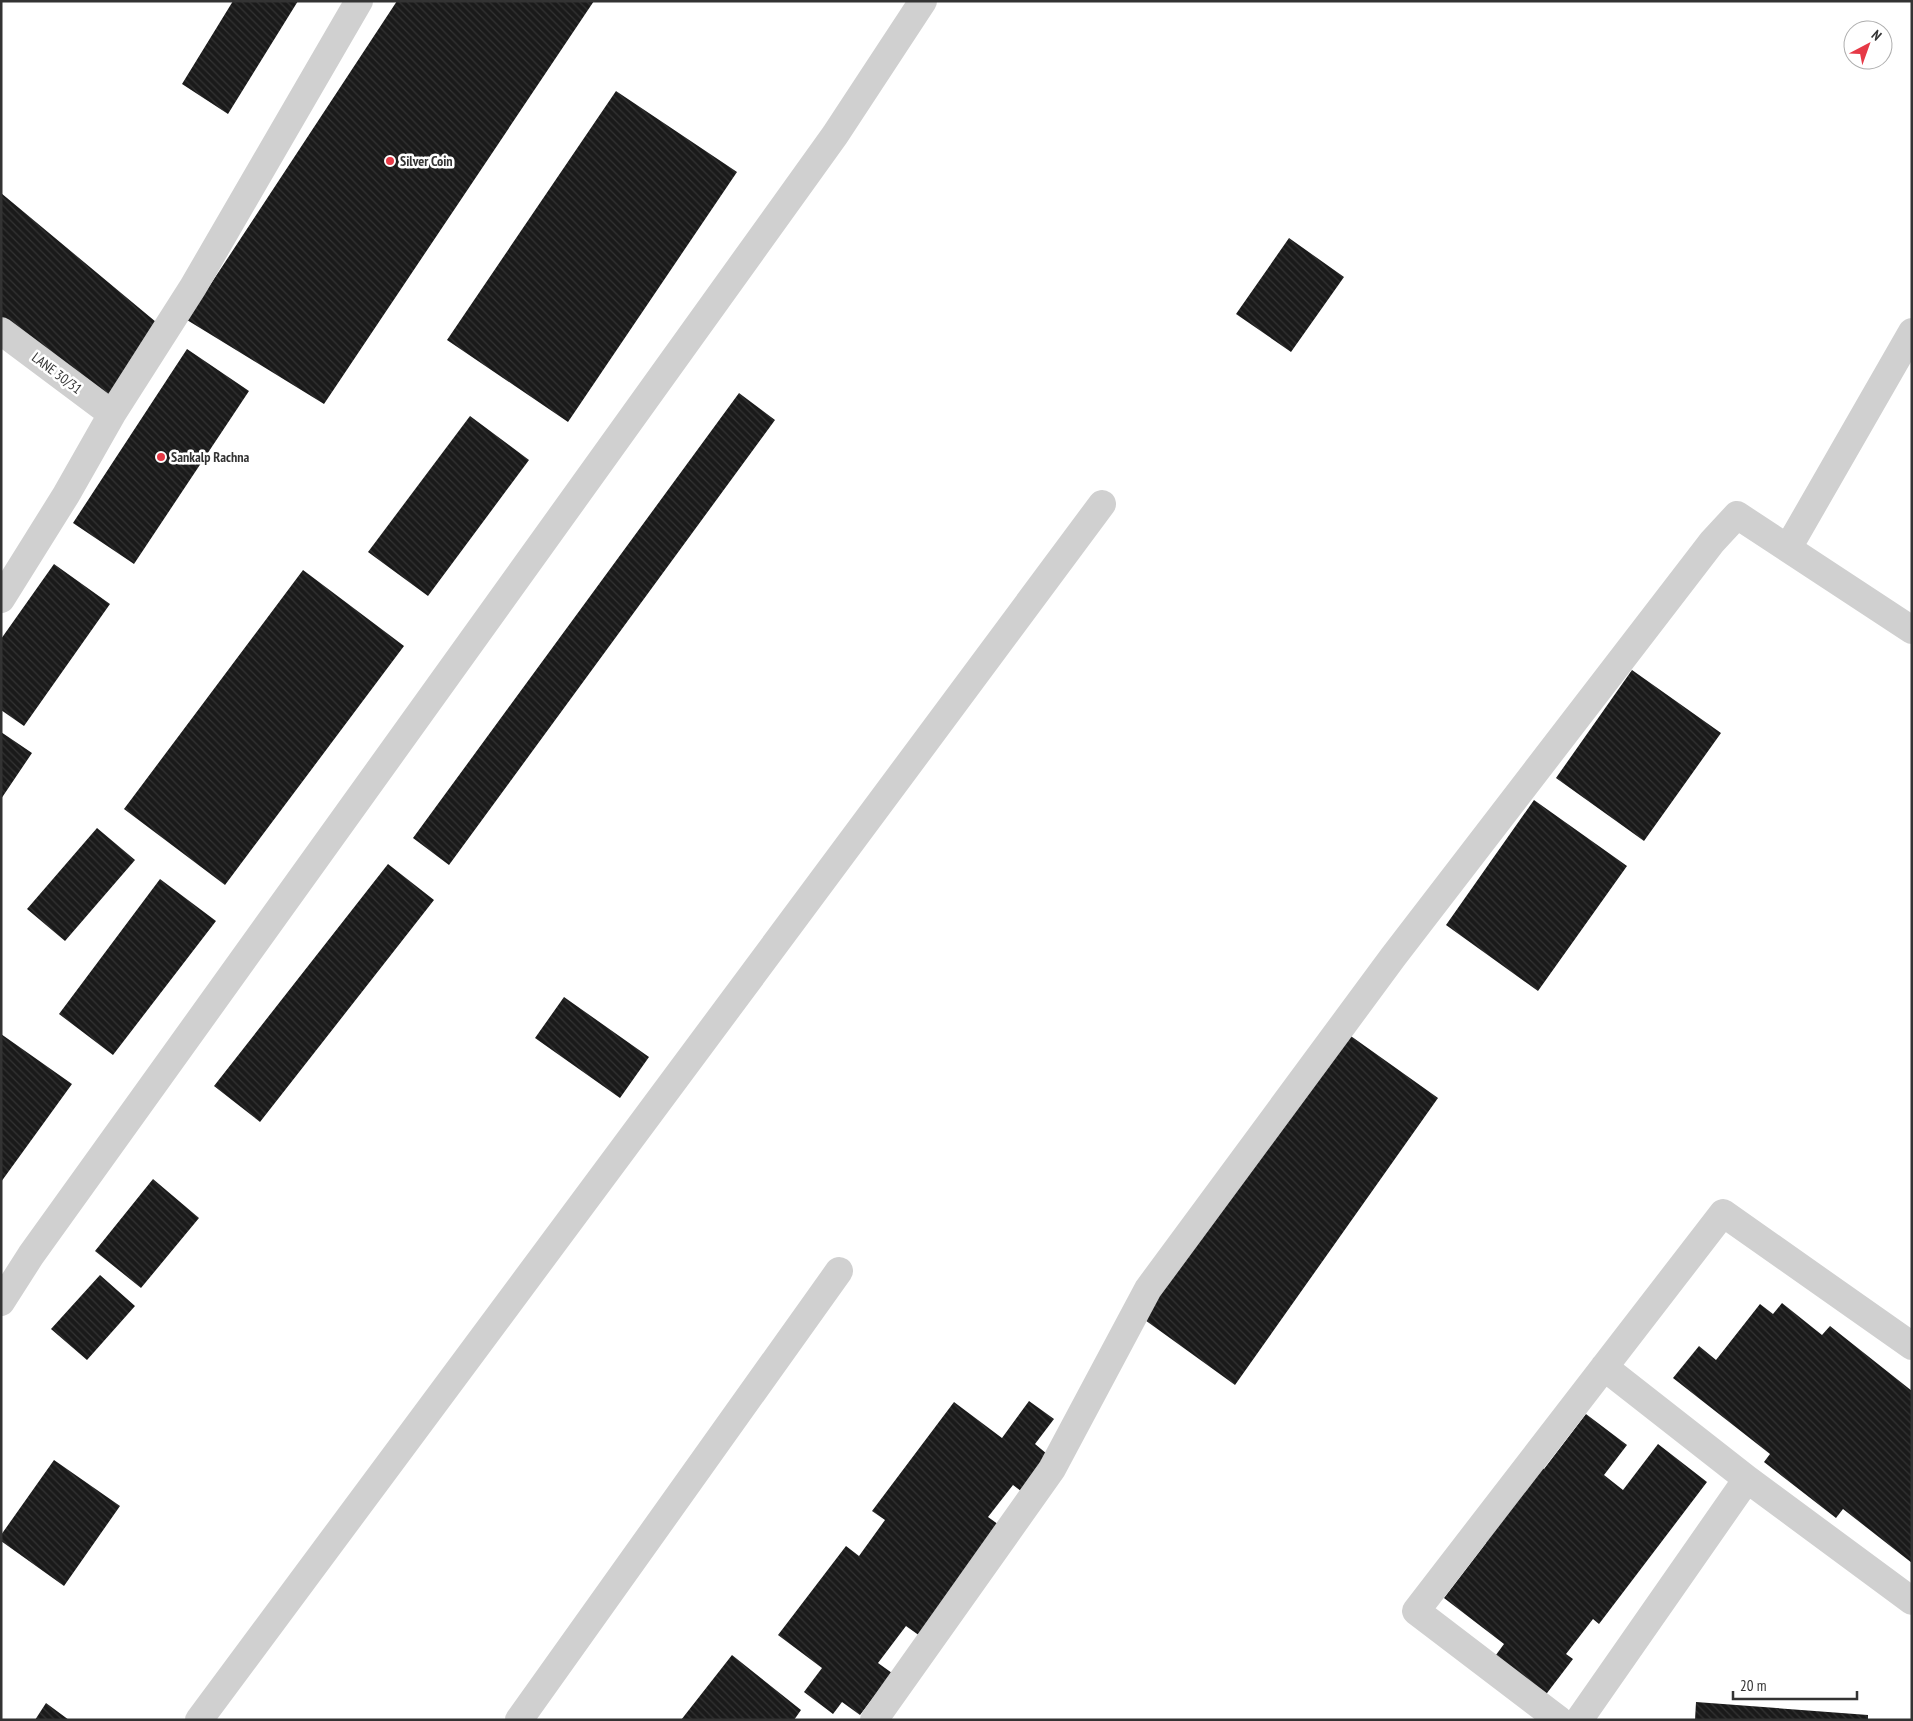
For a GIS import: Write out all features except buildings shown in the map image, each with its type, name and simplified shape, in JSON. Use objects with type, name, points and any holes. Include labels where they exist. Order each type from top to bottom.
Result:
[{"type":"street","points":[[5,586],[66,495],[112,414],[193,287],[359,1]]},
{"type":"street","points":[[1,1302],[31,1255],[829,143],[923,1]]},
{"type":"street","name":"LANE 30/31","points":[[1,331],[112,414]]},
{"type":"street","points":[[1788,548],[1912,332]]},
{"type":"street","points":[[199,1720],[1102,504]]},
{"type":"street","points":[[874,1720],[1052,1469],[1148,1290],[1393,957],[1712,542],[1737,515],[1912,630]]},
{"type":"street","points":[[1559,1720],[1416,1611],[1723,1212],[1912,1346]]},
{"type":"street","points":[[519,1720],[839,1272]]},
{"type":"street","points":[[1604,1367],[1747,1479],[1912,1601]]},
{"type":"street","points":[[1579,1720],[1747,1479]]},
{"type":"place","name":"Silver Coin","points":[[390,161]]},
{"type":"place","name":"Sankalp Rachna","points":[[161,457]]}]
